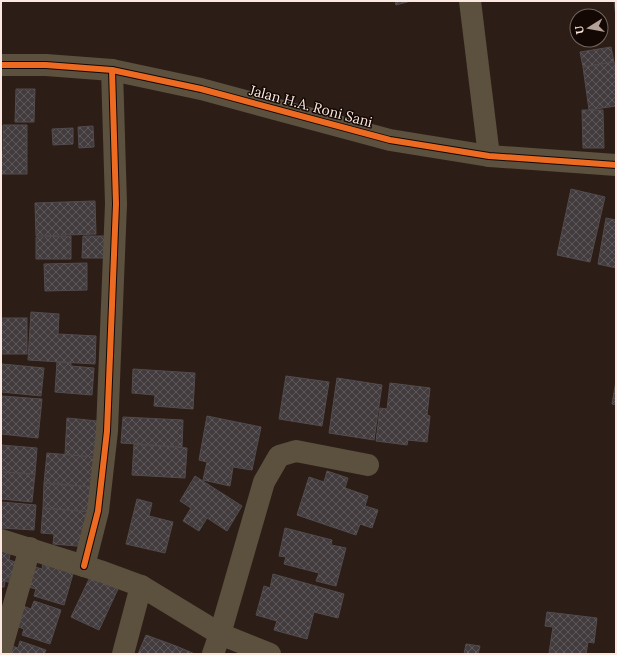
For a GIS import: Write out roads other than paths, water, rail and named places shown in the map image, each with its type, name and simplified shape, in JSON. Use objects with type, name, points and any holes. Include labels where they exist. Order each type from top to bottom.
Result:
[{"type":"street","points":[[470,1],[489,156]]},
{"type":"street","name":"Jalan H.A. Roni Sani","points":[[1,66],[46,65],[112,70],[201,89],[390,140],[489,156],[616,165]]},
{"type":"street","points":[[84,566],[98,511],[107,431],[116,204],[112,70]]},
{"type":"street","points":[[216,644],[264,482],[279,456],[296,451],[368,465]]},
{"type":"street","points":[[1,540],[30,548],[141,586],[216,644],[270,654]]},
{"type":"street","points":[[1,650],[30,548]]},
{"type":"street","points":[[123,654],[141,586]]}]
